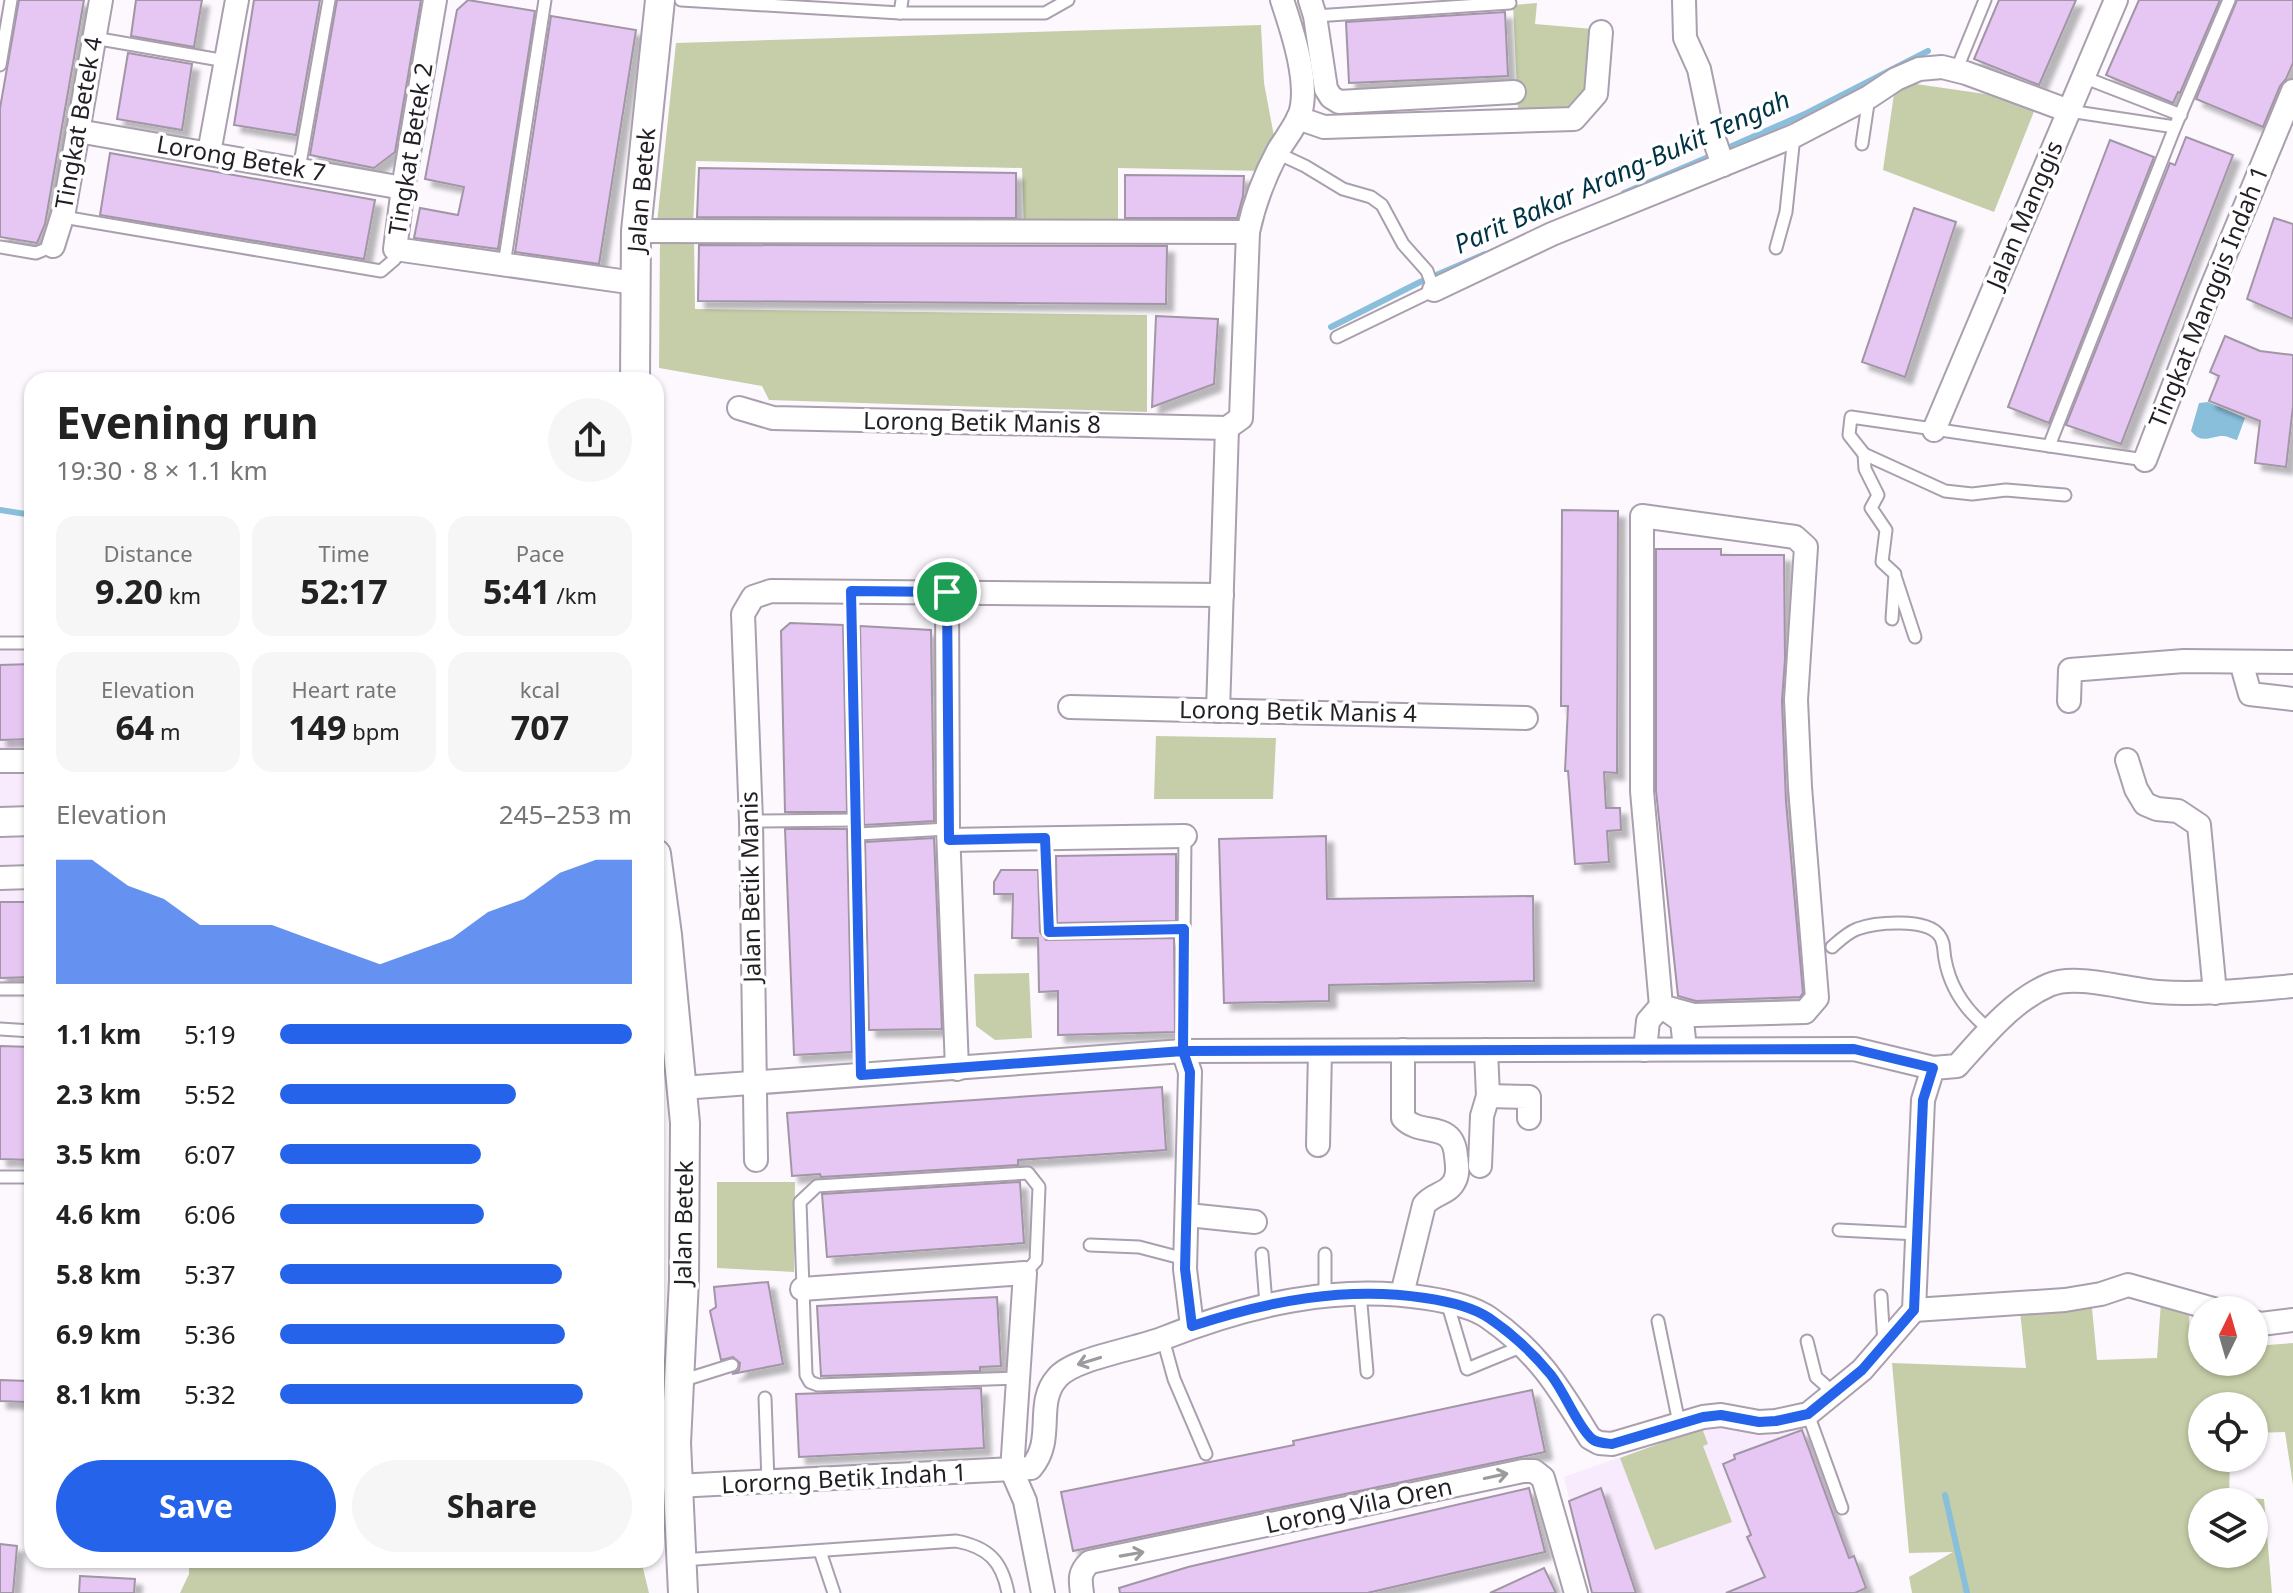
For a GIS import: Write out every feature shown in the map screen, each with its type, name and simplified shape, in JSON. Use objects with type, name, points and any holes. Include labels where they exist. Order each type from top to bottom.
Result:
[{"type":"street","name":"Tingkat Betek 4","points":[[53,246],[63,217],[101,0]]},
{"type":"street","points":[[209,153],[237,0]]},
{"type":"street","name":"Tingkat Betek 2","points":[[435,0],[395,249],[635,283]]},
{"type":"street","name":"Jalan Betek","points":[[635,372],[636,231],[660,0]]},
{"type":"street","points":[[1218,711],[1227,428],[1241,418],[1248,232],[1254,205],[1277,153],[1298,118],[1302,98],[1293,32],[1282,0]]},
{"type":"street","points":[[1684,0],[1685,38],[1699,69],[1713,136],[1722,162]]},
{"type":"street","name":"Jalan Manggis","points":[[1934,430],[2116,0]]},
{"type":"street","points":[[1313,8],[1326,89],[1339,102],[1514,92]]},
{"type":"street","points":[[1298,118],[1324,127],[1574,119],[1596,94],[1601,32]]},
{"type":"street","points":[[1430,281],[1552,234],[1722,162],[1794,136],[1919,69],[1942,67],[2069,111]]},
{"type":"street","name":"Tingkat Manggis Indah 1","points":[[2145,460],[2208,296],[2293,91]]},
{"type":"street","name":"Lorong Betek 7","points":[[78,131],[403,188]]},
{"type":"street","points":[[636,231],[1248,232]]},
{"type":"street","name":"Lorong Betik Manis 8","points":[[739,408],[773,418],[1227,428]]},
{"type":"street","points":[[1645,1050],[1648,1021],[1661,1006],[1642,791],[1642,516],[1795,537],[1806,547],[1796,700],[1817,998],[1805,1012],[1694,1015],[1661,1006]]},
{"type":"street","name":"Jalan Betik Manis","points":[[756,1160],[751,821],[743,614],[753,597],[771,591],[851,591]]},
{"type":"street","points":[[851,591],[1222,595]]},
{"type":"street","points":[[947,592],[949,835],[957,1069]]},
{"type":"street","points":[[2069,701],[2070,670],[2184,661],[2293,662]]},
{"type":"street","points":[[2241,662],[2250,694],[2293,699]]},
{"type":"street","name":"Lorong Betik Manis 4","points":[[1070,707],[1526,718]]},
{"type":"street","points":[[2127,760],[2136,789],[2145,804],[2157,809],[2178,811],[2199,825],[2215,993]]},
{"type":"street","points":[[0,761],[24,761]]},
{"type":"street","points":[[0,822],[24,821]]},
{"type":"street","points":[[949,835],[1045,838],[1185,836]]},
{"type":"street","points":[[0,878],[24,877]]},
{"type":"street","name":"Jalan Betek","points":[[664,913],[682,1088],[686,1199],[676,1486],[683,1593]]},
{"type":"street","points":[[682,1088],[1183,1051],[1854,1049],[1933,1068],[1957,1066],[2021,1001],[2051,984],[2071,981],[2157,992],[2215,993],[2293,986]]},
{"type":"street","points":[[1661,1006],[1682,1021],[1685,1049]]},
{"type":"street","points":[[1402,1294],[1424,1205],[1430,1197],[1451,1187],[1457,1173],[1455,1150],[1447,1134],[1408,1123],[1403,1118],[1403,1050]]},
{"type":"street","points":[[1480,1166],[1482,1116],[1488,1096],[1486,1050]]},
{"type":"street","points":[[1183,1051],[1190,1072],[1185,1259],[1192,1326]]},
{"type":"street","points":[[1318,1145],[1320,1051]]},
{"type":"street","points":[[1012,1471],[1031,1468],[1041,1456],[1045,1404],[1050,1389],[1058,1376],[1073,1366],[1266,1304],[1325,1295],[1402,1294],[1447,1301],[1487,1316],[1523,1346],[1553,1377],[1590,1438],[1599,1443],[1612,1444],[1679,1423],[1721,1415],[1759,1422],[1808,1414],[1862,1370],[1914,1310],[1923,1100],[1933,1068]]},
{"type":"street","points":[[1488,1096],[1529,1097],[1529,1118]]},
{"type":"street","points":[[1188,1215],[1255,1222]]},
{"type":"street","points":[[802,1289],[1025,1273],[1012,1471],[1025,1501],[1043,1593]]},
{"type":"street","points":[[1914,1310],[2065,1300],[2101,1294],[2128,1285],[2188,1302]]},
{"type":"street","points":[[2268,1323],[2293,1320]]},
{"type":"street","name":"Lororng Betik Indah 1","points":[[676,1486],[1012,1471]]},
{"type":"street","name":"Lorong Vila Oren","points":[[1082,1593],[1080,1577],[1090,1562],[1523,1471],[1534,1471],[1543,1478],[1576,1593]]},
{"type":"lane","points":[[0,65],[11,0]]},
{"type":"lane","points":[[299,169],[329,0]]},
{"type":"lane","points":[[504,265],[545,0]]},
{"type":"lane","points":[[681,0],[1045,13],[1068,0]]},
{"type":"lane","points":[[1956,71],[1985,0]]},
{"type":"lane","points":[[2049,446],[2175,127],[2229,0]]},
{"type":"lane","points":[[1313,8],[1510,3]]},
{"type":"lane","points":[[94,38],[226,61]]},
{"type":"lane","points":[[2083,77],[2181,115]]},
{"type":"lane","points":[[1862,144],[1869,97]]},
{"type":"lane","points":[[2069,111],[2175,127]]},
{"type":"lane","points":[[1776,248],[1786,212],[1794,136]]},
{"type":"lane","points":[[1277,153],[1343,189],[1371,197],[1382,205],[1403,244],[1430,281],[1337,337]]},
{"type":"lane","points":[[63,217],[381,271],[395,259],[395,249]]},
{"type":"lane","points":[[0,247],[36,253],[53,246]]},
{"type":"lane","points":[[2065,495],[2006,490],[1972,494],[1945,491],[1864,454],[1849,435],[1851,417],[2145,460]]},
{"type":"lane","points":[[1864,454],[1865,469],[1878,495],[1871,508],[1886,530],[1882,562],[1895,574],[1915,637]]},
{"type":"lane","points":[[1892,619],[1895,574]]},
{"type":"lane","points":[[851,591],[861,1075]]},
{"type":"lane","points":[[0,643],[24,643]]},
{"type":"lane","points":[[751,821],[857,820]]},
{"type":"lane","points":[[858,834],[949,835]]},
{"type":"lane","points":[[1183,1051],[1185,836]]},
{"type":"lane","points":[[1045,838],[1049,932],[1184,929]]},
{"type":"lane","points":[[1832,947],[1848,933],[1877,924],[1924,926],[1936,932],[1944,943],[1945,959],[1959,997],[1972,1016],[1990,1030]]},
{"type":"lane","points":[[0,989],[24,989]]},
{"type":"lane","points":[[0,1029],[24,1030]]},
{"type":"lane","points":[[1018,1378],[818,1385],[810,1382],[806,1375],[800,1202],[817,1186],[1028,1173],[1039,1187],[1036,1261],[1025,1273]]},
{"type":"lane","points":[[0,1177],[24,1177]]},
{"type":"lane","points":[[1839,1230],[1917,1234]]},
{"type":"lane","points":[[1090,1245],[1139,1247],[1185,1259]]},
{"type":"lane","points":[[1262,1254],[1266,1304]]},
{"type":"lane","points":[[1325,1254],[1325,1295]]},
{"type":"lane","points":[[1360,1293],[1367,1372]]},
{"type":"lane","points":[[1881,1296],[1884,1345]]},
{"type":"lane","points":[[1447,1301],[1467,1369],[1523,1346]]},
{"type":"lane","points":[[1658,1321],[1679,1423]]},
{"type":"lane","points":[[1163,1339],[1174,1379],[1206,1454]]},
{"type":"lane","points":[[1807,1341],[1816,1377],[1834,1394]]},
{"type":"lane","points":[[681,1381],[732,1365]]},
{"type":"lane","points":[[765,1398],[768,1482]]},
{"type":"lane","points":[[1808,1414],[1842,1508]]},
{"type":"lane","points":[[680,1560],[956,1541],[970,1544],[997,1561],[1005,1574],[1008,1593]]},
{"type":"lane","points":[[820,1551],[834,1593]]},
{"type":"shaded area","points":[[0,643],[24,643],[24,998],[0,998]]},
{"type":"shaded area","points":[[1717,1423],[1770,1433],[1805,1423],[1866,1588],[1855,1593],[1592,1593],[1564,1477]]},
{"type":"green space","points":[[1537,3],[1535,24],[1593,29],[1586,90],[1566,109],[1518,110],[1513,5]]},
{"type":"green space","points":[[1261,25],[1264,83],[1276,147],[1264,171],[1118,168],[1118,226],[1024,226],[1022,168],[696,161],[693,225],[657,223],[676,43]]},
{"type":"green space","points":[[1909,83],[2006,97],[2035,109],[1994,212],[1883,170],[1894,94]]},
{"type":"green space","points":[[660,238],[694,238],[695,309],[1147,315],[1147,412],[769,400],[762,386],[659,368]]},
{"type":"green space","points":[[1156,736],[1276,738],[1273,799],[1154,799]]},
{"type":"green space","points":[[1029,973],[1032,1038],[995,1040],[976,1026],[974,974]]},
{"type":"green space","points":[[717,1182],[795,1182],[794,1272],[717,1268]]},
{"type":"green space","points":[[2161,1302],[2188,1313],[2188,1376],[2268,1376],[2268,1345],[2293,1343],[2293,1485],[2285,1432],[2268,1433],[2268,1392],[2188,1392],[2188,1472],[2230,1472],[2229,1488],[2188,1488],[2188,1568],[2268,1568],[2268,1546],[2272,1593],[1912,1593],[1909,1577],[1953,1552],[1909,1553],[1892,1363],[2026,1368],[2020,1311],[2092,1308],[2097,1360],[2157,1358]]},
{"type":"green space","points":[[1702,1428],[1708,1444],[1703,1446],[1732,1522],[1655,1550],[1620,1458]]},
{"type":"green space","points":[[189,1568],[643,1568],[649,1593],[180,1593]]},
{"type":"water","points":[[2208,402],[2245,418],[2237,440],[2223,436],[2203,439],[2191,431],[2199,403]]},
{"type":"building","points":[[19,0],[84,0],[45,224],[37,243],[0,237],[0,108]]},
{"type":"building","points":[[136,0],[202,0],[194,47],[131,36]]},
{"type":"building","points":[[254,0],[320,0],[296,135],[234,125]]},
{"type":"building","points":[[337,0],[421,0],[395,152],[374,168],[310,155]]},
{"type":"building","points":[[468,0],[535,11],[498,249],[414,238],[420,208],[458,215],[464,187],[425,179],[457,10]]},
{"type":"building","points":[[1999,0],[2076,0],[2039,85],[1974,59]]},
{"type":"building","points":[[2139,0],[2220,0],[2173,103],[2106,75]]},
{"type":"building","points":[[2237,0],[2293,0],[2293,63],[2263,127],[2196,99]]},
{"type":"building","points":[[1505,12],[1508,76],[1349,83],[1346,22]]},
{"type":"building","points":[[551,16],[636,30],[599,264],[515,252]]},
{"type":"building","points":[[128,53],[192,64],[182,130],[117,119]]},
{"type":"building","points":[[2186,137],[2233,155],[2121,444],[2066,425],[2170,163],[2175,165]]},
{"type":"building","points":[[2110,140],[2154,157],[2049,423],[2008,407]]},
{"type":"building","points":[[110,153],[375,200],[364,259],[100,215]]},
{"type":"building","points":[[699,168],[1016,173],[1016,218],[697,217]]},
{"type":"building","points":[[1125,175],[1244,176],[1237,218],[1125,218]]},
{"type":"building","points":[[1914,208],[1956,222],[1905,377],[1862,362]]},
{"type":"building","points":[[2274,218],[2293,224],[2293,319],[2247,299]]},
{"type":"building","points":[[699,245],[1167,246],[1166,304],[698,301]]},
{"type":"building","points":[[1156,316],[1218,319],[1214,384],[1152,407]]},
{"type":"building","points":[[2225,336],[2260,351],[2293,355],[2293,406],[2286,467],[2255,463],[2260,421],[2209,401],[2219,376],[2210,372]]},
{"type":"building","points":[[1562,510],[1618,511],[1617,773],[1604,772],[1606,808],[1620,808],[1621,830],[1607,831],[1609,862],[1575,864],[1568,771],[1565,771],[1568,706],[1561,706]]},
{"type":"building","points":[[1656,549],[1721,549],[1721,555],[1784,555],[1785,659],[1782,701],[1786,802],[1803,993],[1800,997],[1696,1001],[1678,996],[1656,791]]},
{"type":"building","points":[[790,623],[843,625],[847,812],[785,812],[781,631]]},
{"type":"building","points":[[860,626],[931,630],[934,821],[864,825]]},
{"type":"building","points":[[24,664],[24,739],[0,740],[0,665]]},
{"type":"building","points":[[785,829],[847,829],[852,1052],[794,1055]]},
{"type":"building","points":[[1326,836],[1327,899],[1533,896],[1534,981],[1329,985],[1329,1001],[1224,1003],[1219,839]]},
{"type":"building","points":[[934,838],[942,1029],[869,1030],[865,842]]},
{"type":"building","points":[[1176,854],[1176,921],[1057,923],[1056,856]]},
{"type":"building","points":[[1001,870],[1038,870],[1040,932],[1046,940],[1174,938],[1175,1032],[1058,1035],[1058,991],[1039,992],[1038,938],[1012,938],[1013,894],[994,894],[994,882]]},
{"type":"building","points":[[0,902],[24,902],[24,977],[0,978]]},
{"type":"building","points":[[0,1046],[24,1047],[24,1160],[0,1159]]},
{"type":"building","points":[[1162,1087],[1166,1150],[1018,1160],[1018,1165],[821,1177],[820,1174],[792,1176],[787,1113]]},
{"type":"building","points":[[1020,1182],[1024,1243],[827,1257],[822,1194]]},
{"type":"building","points":[[768,1282],[783,1364],[732,1374],[739,1370],[740,1363],[733,1357],[721,1360],[710,1311],[716,1307],[714,1287]]},
{"type":"building","points":[[997,1297],[1001,1366],[980,1367],[980,1371],[821,1376],[817,1306]]},
{"type":"building","points":[[0,1380],[24,1381],[24,1402],[0,1401]]},
{"type":"building","points":[[981,1388],[984,1448],[799,1457],[796,1394]]},
{"type":"building","points":[[1532,1390],[1545,1452],[1073,1551],[1061,1492],[1294,1445],[1293,1441]]},
{"type":"building","points":[[1802,1430],[1849,1558],[1854,1556],[1866,1588],[1855,1593],[1726,1593],[1765,1577],[1747,1537],[1751,1535],[1723,1464],[1735,1459],[1734,1455]]},
{"type":"building","points":[[1529,1488],[1545,1552],[1367,1593],[1120,1593],[1119,1588],[1188,1567]]},
{"type":"building","points":[[1601,1488],[1636,1593],[1592,1593],[1569,1501]]},
{"type":"building","points":[[0,1544],[17,1546],[13,1593],[0,1593]]},
{"type":"building","points":[[1544,1568],[1556,1593],[1490,1593]]},
{"type":"building","points":[[80,1576],[135,1579],[134,1593],[79,1593]]},
{"type":"waterway","name":"Parit Bakar Arang-Bukit Tengah","points":[[1723,150],[1807,113],[1928,51]]},
{"type":"waterway","name":"Parit Bakar Arang-Bukit Tengah","points":[[1624,193],[1713,155]]},
{"type":"waterway","name":"Parit Bakar Arang-Bukit Tengah","points":[[1331,327],[1420,282],[1485,254]]},
{"type":"waterway","name":"Parit Bakar Arang-Bukit Tengah","points":[[0,510],[24,514]]},
{"type":"waterway","points":[[1945,1495],[1967,1593]]},
{"type":"route","points":[[947,592],[851,591],[861,1075],[1183,1051],[1190,1072],[1185,1269],[1192,1326],[1266,1304],[1333,1294],[1402,1294],[1447,1301],[1487,1316],[1535,1356],[1569,1400],[1590,1438],[1599,1443],[1612,1444],[1703,1417],[1721,1415],[1759,1422],[1808,1414],[1862,1370],[1914,1310],[1923,1100],[1933,1068],[1854,1049],[1183,1051],[1184,929],[1049,932],[1045,838],[949,840],[947,592]]}]
